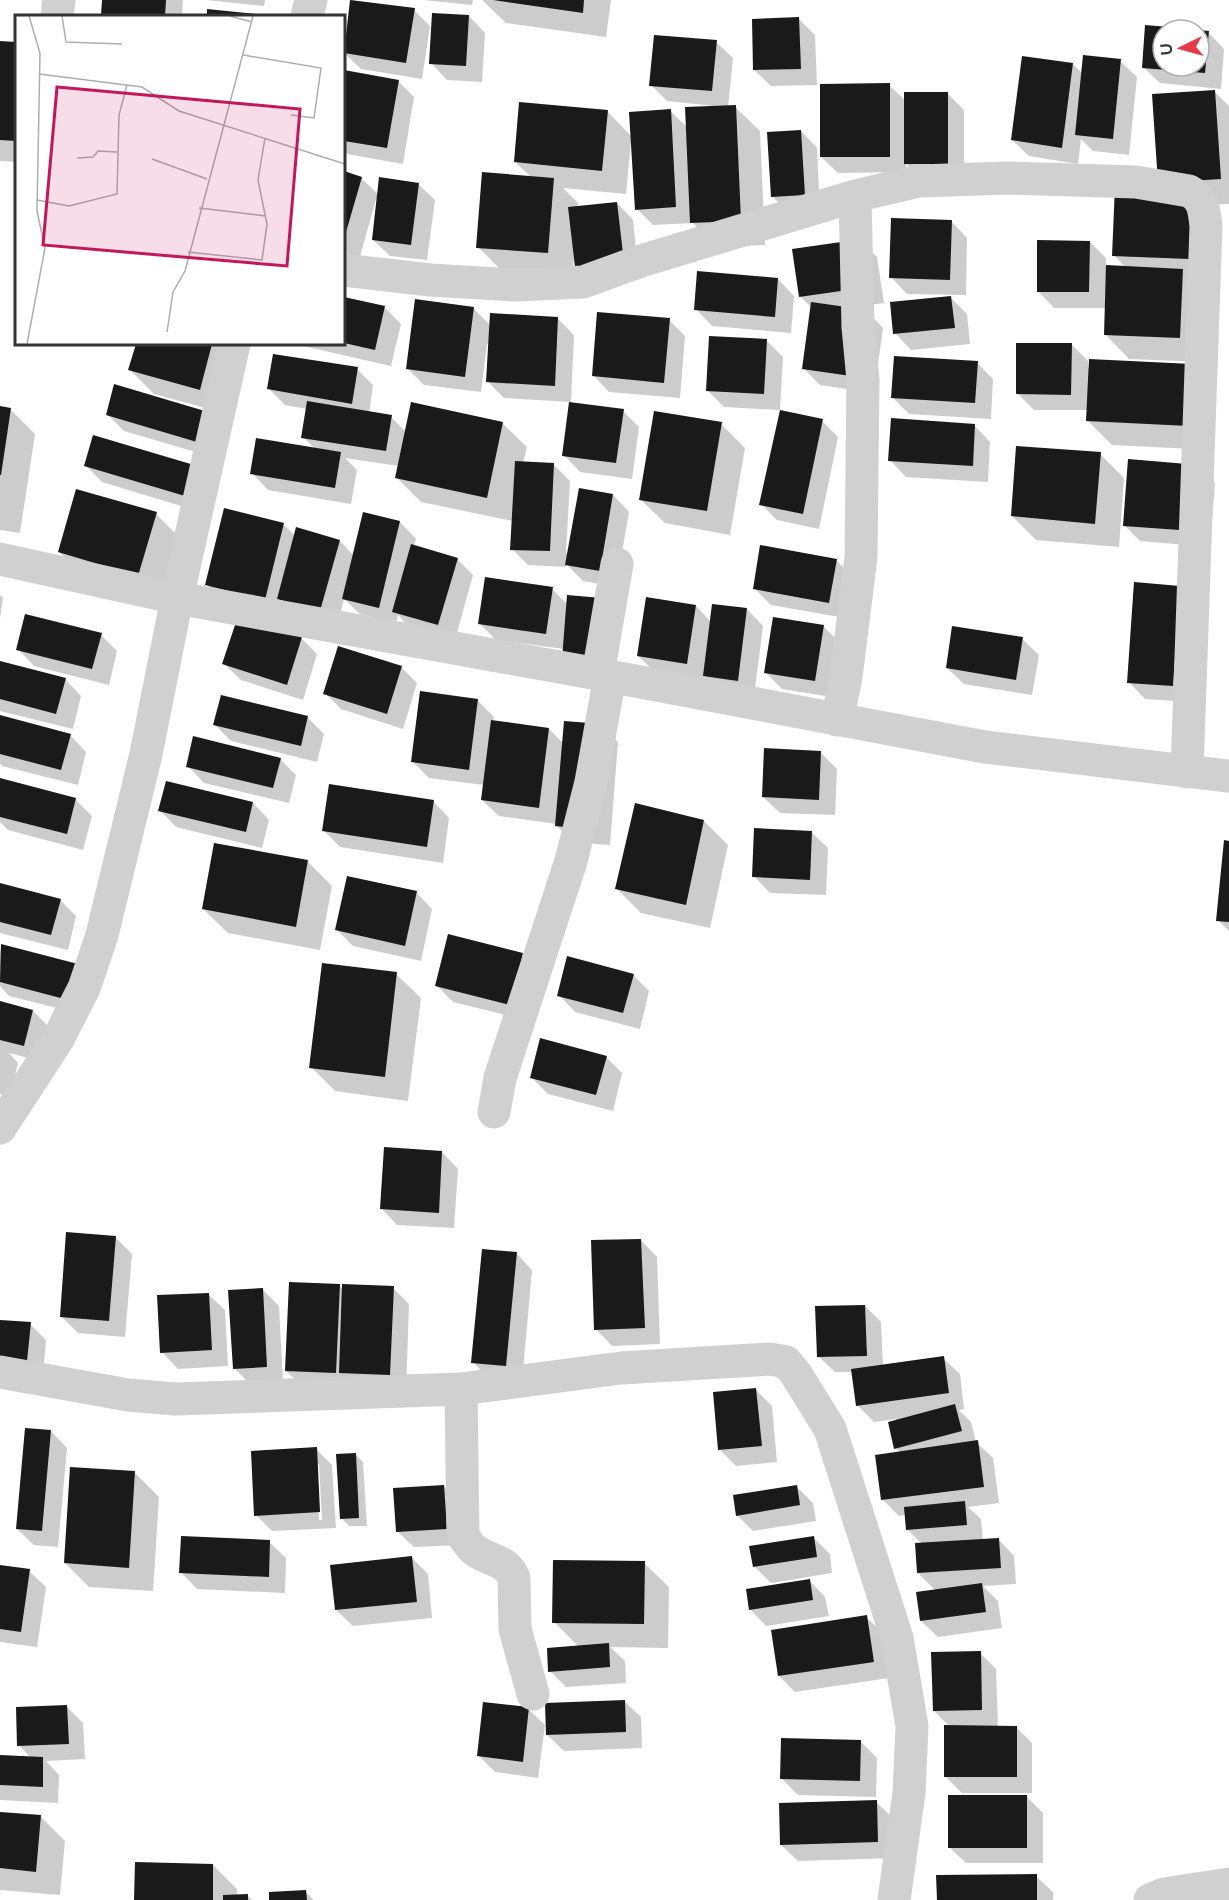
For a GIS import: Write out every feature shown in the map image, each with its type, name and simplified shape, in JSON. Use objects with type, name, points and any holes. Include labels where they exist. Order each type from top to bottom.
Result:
[{"type":"street","points":[[57,15],[59,0]]},
{"type":"street","points":[[308,15],[311,0]]},
{"type":"street","points":[[345,270],[430,280],[515,285],[583,282],[641,261],[855,196],[919,181],[1008,178],[1136,182],[1189,191],[1201,200],[1206,226],[1187,772]]},
{"type":"street","points":[[837,720],[846,677],[861,557],[863,380],[858,327],[855,196]]},
{"type":"street","points":[[0,1128],[58,1039],[84,988],[102,935],[146,754],[177,598],[234,345]]},
{"type":"street","points":[[0,559],[177,598],[985,747],[1229,776]]},
{"type":"street","points":[[494,1112],[500,1078],[571,861],[591,782],[617,564]]},
{"type":"street","points":[[0,1372],[128,1395],[175,1399],[461,1389],[621,1368],[770,1359],[786,1362],[796,1374],[830,1430],[897,1638],[912,1726],[909,1792],[894,1900]]},
{"type":"street","points":[[461,1389],[464,1536],[476,1551],[499,1561],[512,1571],[515,1629],[532,1694]]},
{"type":"street","points":[[1150,1900],[1164,1894],[1229,1884]]},
{"type":"building","points":[[102,0],[166,0],[165,15],[101,15]]},
{"type":"building","points":[[350,0],[415,8],[406,63],[345,53]]},
{"type":"building","points":[[493,0],[584,0],[583,13]]},
{"type":"building","points":[[207,9],[267,15],[207,15]]},
{"type":"building","points":[[432,13],[469,15],[466,66],[429,64]]},
{"type":"building","points":[[799,17],[801,69],[753,70],[752,19]]},
{"type":"building","points":[[1145,25],[1151,26],[1151,69],[1142,68]]},
{"type":"building","points":[[654,35],[717,40],[712,91],[649,86]]},
{"type":"building","points":[[0,41],[15,42],[15,141],[0,140]]},
{"type":"building","points":[[1083,55],[1121,59],[1113,139],[1075,135]]},
{"type":"building","points":[[1022,56],[1073,63],[1062,148],[1011,140]]},
{"type":"building","points":[[345,70],[399,80],[387,148],[345,141]]},
{"type":"building","points":[[890,83],[890,157],[820,157],[820,84]]},
{"type":"building","points":[[1215,90],[1221,179],[1158,183],[1152,94]]},
{"type":"building","points":[[904,92],[948,92],[948,164],[904,164]]},
{"type":"building","points":[[519,102],[608,110],[602,171],[514,162]]},
{"type":"building","points":[[736,105],[741,221],[690,223],[685,107]]},
{"type":"building","points":[[671,109],[676,207],[635,210],[629,112]]},
{"type":"building","points":[[801,130],[805,195],[771,197],[767,132]]},
{"type":"building","points":[[345,171],[362,177],[345,236]]},
{"type":"building","points":[[482,172],[554,178],[548,253],[476,248]]},
{"type":"building","points":[[379,177],[419,183],[411,245],[372,240]]},
{"type":"building","points":[[1115,186],[1192,189],[1189,259],[1112,256]]},
{"type":"building","points":[[617,202],[624,262],[575,267],[568,207]]},
{"type":"building","points":[[891,218],[952,220],[950,280],[889,278]]},
{"type":"building","points":[[862,239],[869,287],[799,297],[792,249]]},
{"type":"building","points":[[1037,240],[1090,241],[1089,292],[1037,292]]},
{"type":"building","points":[[1106,265],[1183,269],[1180,338],[1104,335]]},
{"type":"building","points":[[697,271],[778,278],[775,317],[694,310]]},
{"type":"building","points":[[951,296],[955,328],[893,334],[890,302]]},
{"type":"building","points":[[345,297],[385,306],[375,350],[345,343]]},
{"type":"building","points":[[415,299],[474,307],[465,377],[406,369]]},
{"type":"building","points":[[811,302],[868,310],[858,377],[802,369]]},
{"type":"building","points":[[597,312],[670,318],[664,383],[592,376]]},
{"type":"building","points":[[490,313],[558,317],[555,386],[486,382]]},
{"type":"building","points":[[709,336],[767,339],[764,394],[706,391]]},
{"type":"building","points":[[1016,343],[1072,343],[1071,395],[1016,394]]},
{"type":"building","points":[[136,345],[212,345],[200,390],[128,370]]},
{"type":"building","points":[[273,354],[358,367],[352,404],[267,389]]},
{"type":"building","points":[[894,356],[978,361],[975,403],[891,398]]},
{"type":"building","points":[[1089,359],[1192,364],[1189,426],[1086,421]]},
{"type":"building","points":[[114,384],[215,414],[207,445],[106,415]]},
{"type":"building","points":[[307,401],[392,415],[386,451],[301,438]]},
{"type":"building","points":[[411,402],[503,422],[487,498],[395,478]]},
{"type":"building","points":[[569,402],[624,409],[616,463],[562,456]]},
{"type":"building","points":[[0,406],[11,408],[1,475],[0,475]]},
{"type":"building","points":[[780,410],[823,419],[803,514],[759,505]]},
{"type":"building","points":[[654,411],[722,422],[707,511],[639,500]]},
{"type":"building","points":[[891,418],[975,424],[973,466],[888,461]]},
{"type":"building","points":[[93,435],[194,465],[185,496],[84,466]]},
{"type":"building","points":[[256,438],[341,452],[335,488],[250,474]]},
{"type":"building","points":[[1016,446],[1101,452],[1095,524],[1011,516]]},
{"type":"building","points":[[1128,459],[1199,465],[1194,531],[1123,526]]},
{"type":"building","points":[[515,461],[554,463],[550,551],[510,550]]},
{"type":"building","points":[[579,488],[613,494],[600,571],[565,565]]},
{"type":"building","points":[[76,489],[157,512],[138,576],[58,552]]},
{"type":"building","points":[[224,508],[284,523],[265,600],[205,585]]},
{"type":"building","points":[[363,512],[400,521],[379,608],[342,599]]},
{"type":"building","points":[[296,527],[340,540],[320,611],[277,599]]},
{"type":"building","points":[[411,544],[458,558],[438,625],[392,612]]},
{"type":"building","points":[[760,545],[837,559],[829,603],[753,589]]},
{"type":"building","points":[[485,577],[553,587],[546,634],[478,624]]},
{"type":"building","points":[[1134,582],[1180,586],[1173,686],[1127,683]]},
{"type":"building","points":[[567,595],[602,598],[597,662],[562,659]]},
{"type":"building","points":[[646,597],[696,605],[687,664],[637,656]]},
{"type":"building","points":[[712,604],[747,608],[738,681],[703,676]]},
{"type":"building","points":[[25,614],[102,633],[92,669],[16,650]]},
{"type":"building","points":[[238,616],[302,637],[287,685],[222,664]]},
{"type":"building","points":[[773,617],[824,625],[815,681],[764,673]]},
{"type":"building","points":[[952,626],[1023,637],[1016,680],[946,668]]},
{"type":"building","points":[[338,646],[402,666],[387,714],[323,694]]},
{"type":"building","points":[[0,661],[66,678],[56,714],[0,699]]},
{"type":"building","points":[[420,691],[478,699],[469,770],[411,762]]},
{"type":"building","points":[[221,695],[308,716],[301,746],[213,725]]},
{"type":"building","points":[[0,715],[71,734],[61,770],[0,754]]},
{"type":"building","points":[[491,720],[549,728],[539,808],[481,800]]},
{"type":"building","points":[[564,721],[603,724],[594,830],[555,826]]},
{"type":"building","points":[[193,736],[281,758],[273,788],[186,767]]},
{"type":"building","points":[[764,748],[821,751],[819,800],[762,797]]},
{"type":"building","points":[[0,778],[76,798],[67,834],[0,817]]},
{"type":"building","points":[[166,781],[253,802],[246,832],[158,811]]},
{"type":"building","points":[[329,784],[434,800],[427,847],[322,831]]},
{"type":"building","points":[[635,803],[704,820],[686,905],[615,889]]},
{"type":"building","points":[[754,828],[812,831],[810,880],[752,877]]},
{"type":"building","points":[[1224,840],[1229,841],[1229,922],[1216,921]]},
{"type":"building","points":[[214,843],[308,860],[296,927],[202,909]]},
{"type":"building","points":[[347,876],[417,891],[405,946],[335,930]]},
{"type":"building","points":[[0,883],[61,899],[51,935],[0,922]]},
{"type":"building","points":[[448,934],[523,953],[510,1005],[435,986]]},
{"type":"building","points":[[1,944],[78,964],[68,1000],[0,982]]},
{"type":"building","points":[[567,956],[634,974],[623,1013],[557,996]]},
{"type":"building","points":[[322,963],[397,972],[385,1077],[309,1068]]},
{"type":"building","points":[[0,1001],[33,1010],[24,1046],[0,1040]]},
{"type":"building","points":[[540,1038],[607,1056],[596,1095],[530,1078]]},
{"type":"building","points":[[384,1147],[442,1151],[439,1213],[380,1209]]},
{"type":"building","points":[[66,1232],[116,1236],[109,1321],[60,1317]]},
{"type":"building","points":[[641,1239],[645,1328],[594,1330],[591,1240]]},
{"type":"building","points":[[482,1249],[517,1252],[506,1366],[471,1363]]},
{"type":"building","points":[[289,1282],[340,1284],[336,1373],[285,1371]]},
{"type":"building","points":[[342,1284],[394,1286],[390,1375],[339,1373]]},
{"type":"building","points":[[263,1288],[267,1367],[233,1369],[228,1290]]},
{"type":"building","points":[[209,1293],[212,1350],[160,1353],[157,1295]]},
{"type":"building","points":[[865,1305],[867,1356],[817,1357],[815,1306]]},
{"type":"building","points":[[0,1320],[31,1322],[26,1371],[0,1368]]},
{"type":"building","points":[[944,1356],[949,1393],[856,1406],[851,1369]]},
{"type":"building","points":[[756,1388],[762,1446],[718,1450],[713,1392]]},
{"type":"building","points":[[955,1404],[962,1431],[894,1449],[888,1422]]},
{"type":"building","points":[[25,1428],[51,1430],[42,1531],[16,1529]]},
{"type":"building","points":[[978,1440],[984,1487],[881,1500],[875,1455]]},
{"type":"building","points":[[317,1447],[320,1512],[254,1516],[251,1451]]},
{"type":"building","points":[[356,1453],[359,1518],[340,1519],[336,1454]]},
{"type":"building","points":[[70,1467],[135,1471],[129,1568],[64,1563]]},
{"type":"building","points":[[444,1485],[447,1529],[396,1532],[393,1488]]},
{"type":"building","points":[[797,1485],[800,1505],[736,1516],[733,1495]]},
{"type":"building","points":[[965,1501],[967,1525],[906,1530],[904,1507]]},
{"type":"building","points":[[181,1536],[270,1540],[269,1577],[179,1573]]},
{"type":"building","points":[[814,1536],[817,1557],[753,1567],[749,1546]]},
{"type":"building","points":[[999,1538],[1001,1568],[917,1573],[915,1543]]},
{"type":"building","points":[[412,1556],[417,1602],[335,1610],[330,1565]]},
{"type":"building","points":[[553,1560],[645,1561],[644,1624],[552,1623]]},
{"type":"building","points":[[0,1565],[30,1569],[21,1632],[0,1629]]},
{"type":"building","points":[[810,1579],[813,1600],[749,1610],[746,1589]]},
{"type":"building","points":[[982,1583],[986,1612],[920,1621],[916,1592]]},
{"type":"building","points":[[867,1615],[874,1662],[778,1676],[771,1630]]},
{"type":"building","points":[[609,1643],[610,1667],[548,1672],[547,1648]]},
{"type":"building","points":[[981,1651],[982,1710],[933,1711],[931,1652]]},
{"type":"building","points":[[625,1700],[626,1732],[546,1735],[545,1703]]},
{"type":"building","points":[[483,1702],[529,1707],[523,1762],[477,1756]]},
{"type":"building","points":[[67,1705],[69,1744],[17,1746],[16,1707]]},
{"type":"building","points":[[944,1725],[1017,1726],[1017,1777],[944,1777]]},
{"type":"building","points":[[781,1738],[861,1740],[860,1781],[780,1779]]},
{"type":"building","points":[[0,1755],[43,1757],[43,1787],[0,1785]]},
{"type":"building","points":[[948,1795],[1027,1795],[1027,1848],[948,1848]]},
{"type":"building","points":[[877,1800],[878,1842],[780,1845],[779,1803]]},
{"type":"building","points":[[0,1812],[41,1815],[36,1872],[0,1868]]},
{"type":"building","points":[[135,1862],[213,1864],[213,1900],[134,1900]]},
{"type":"building","points":[[1037,1874],[1037,1900],[937,1900],[936,1875]]},
{"type":"building","points":[[306,1890],[307,1900],[269,1900],[269,1892]]},
{"type":"building","points":[[248,1894],[248,1900],[223,1900],[223,1895]]}]
